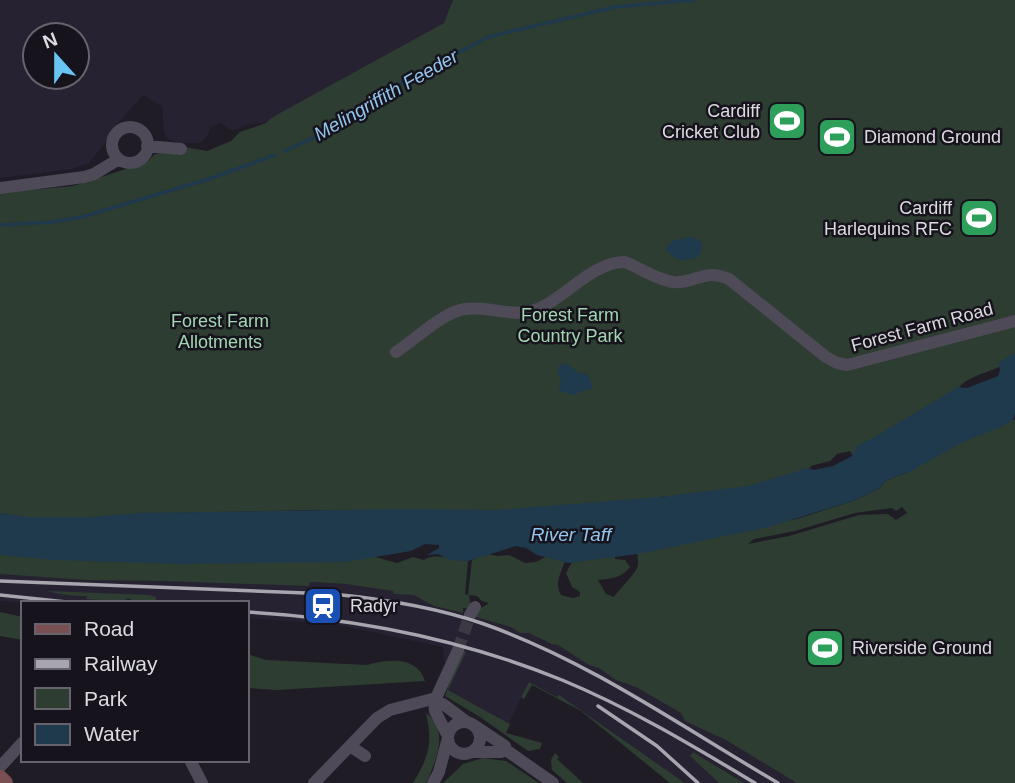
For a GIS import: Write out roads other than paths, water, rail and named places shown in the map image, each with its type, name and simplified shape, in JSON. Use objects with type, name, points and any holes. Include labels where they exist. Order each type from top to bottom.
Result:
[{"type":"main road","points":[[0,778],[5,783]]},
{"type":"street","points":[[129,127],[141,131],[147,140],[147,146],[144,157],[137,162],[125,162],[119,159],[113,142],[118,132],[129,127]]},
{"type":"street","points":[[147,146],[181,149]]},
{"type":"street","points":[[0,188],[84,177],[119,159]]},
{"type":"street","name":"Forest Farm Road","points":[[397,352],[452,313],[467,309],[513,313],[538,309],[601,268],[618,262],[625,262],[671,281],[706,274],[729,279],[826,357],[841,364],[858,363],[1015,321]]},
{"type":"street","points":[[458,650],[434,701],[435,711],[454,749],[469,752],[506,750]]},
{"type":"street","points":[[314,783],[385,712],[434,701],[443,704],[505,746],[506,750],[553,783]]},
{"type":"street","points":[[436,777],[453,726],[469,723]]},
{"type":"street","points":[[436,777],[477,746],[480,737],[469,723]]},
{"type":"street","points":[[0,767],[21,744]]},
{"type":"street","points":[[350,746],[365,756]]},
{"type":"street","points":[[191,762],[202,783]]},
{"type":"water","points":[[693,237],[702,243],[698,257],[680,260],[666,249],[674,241]]},
{"type":"water","name":"River Taff","points":[[1015,353],[1015,414],[1013,420],[1003,426],[963,442],[911,471],[885,481],[880,488],[855,500],[769,527],[638,554],[568,563],[516,546],[468,561],[451,560],[438,554],[427,555],[439,548],[439,545],[425,544],[411,551],[346,562],[178,564],[55,560],[0,555],[0,513],[24,517],[91,517],[138,513],[498,510],[660,497],[748,486],[808,468],[814,470],[833,466],[852,456],[857,446],[958,387],[967,388],[998,376],[998,363]]},
{"type":"water","points":[[566,363],[579,373],[588,374],[593,388],[572,395],[560,391],[558,367]]},
{"type":"waterway","name":"Melingriffith Feeder","points":[[284,151],[327,132],[400,83],[488,37],[615,7],[693,0]]},
{"type":"waterway","name":"Melingriffith Feeder","points":[[0,225],[53,222],[82,217],[209,179],[275,155]]},
{"type":"tunnel","points":[[458,650],[470,615]]},
{"type":"railway","points":[[0,581],[332,594],[428,608],[484,624],[561,657],[634,696],[778,783]]},
{"type":"railway","points":[[0,595],[57,601]]},
{"type":"railway","points":[[248,612],[368,625],[486,653],[562,680],[637,715],[755,783]]},
{"type":"railway","points":[[598,706],[657,746],[698,783]]},
{"type":"place","name":"Cardiff Cricket Club","points":[[787,121]]},
{"type":"place","name":"Diamond Ground","points":[[837,137]]},
{"type":"place","name":"Cardiff Harlequins RFC","points":[[979,218]]},
{"type":"place","name":"Radyr","points":[[323,606]]},
{"type":"place","name":"Riverside Ground","points":[[825,648]]},
{"type":"park label","name":"Forest Farm Country Park","points":[[570,325]]},
{"type":"park label","name":"Forest Farm Allotments","points":[[220,331]]}]
